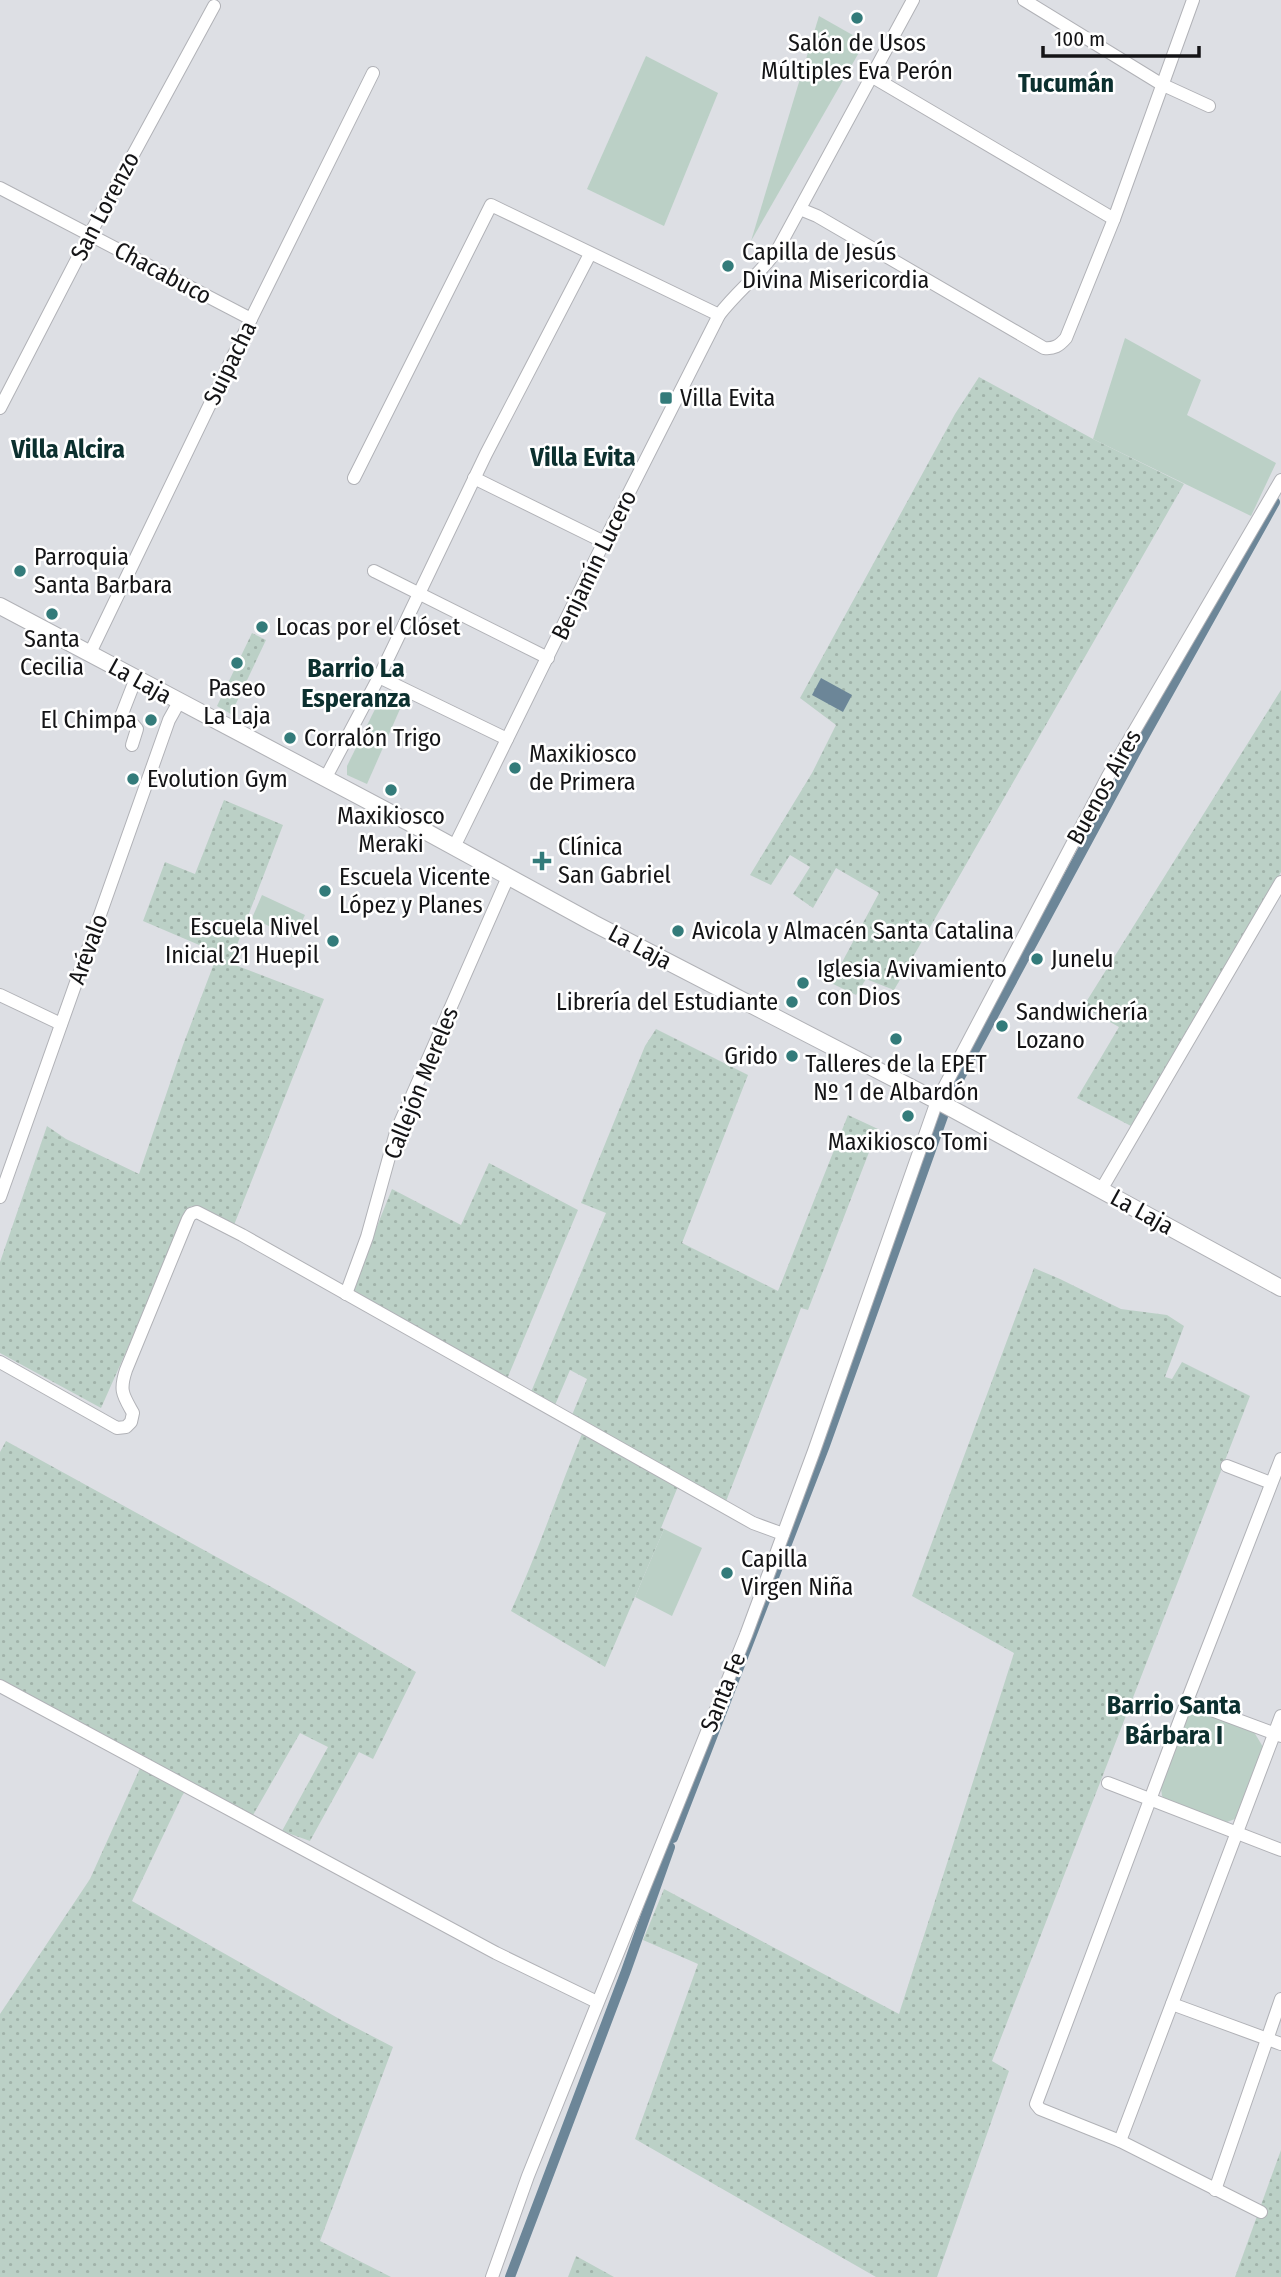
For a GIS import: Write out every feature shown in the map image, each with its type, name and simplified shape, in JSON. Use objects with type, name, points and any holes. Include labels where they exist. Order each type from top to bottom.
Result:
[{"type":"main road","name":"La Laja","points":[[2,612],[90,653],[508,877],[943,1104],[1281,1288]]},
{"type":"street","name":"Benjamín Lucero","points":[[454,847],[719,315],[770,261],[913,0]]},
{"type":"street","points":[[1024,0],[1161,83],[1209,106]]},
{"type":"street","points":[[800,209],[817,216],[1044,348],[1052,349],[1060,345],[1066,338],[1114,219],[1193,0]]},
{"type":"street","name":"San Lorenzo","points":[[0,408],[90,234],[214,6]]},
{"type":"street","name":"Suipacha","points":[[90,653],[373,73]]},
{"type":"street","points":[[871,76],[1114,219]]},
{"type":"street","name":"Chacabuco","points":[[0,188],[251,319]]},
{"type":"street","points":[[354,478],[491,205],[719,315]]},
{"type":"street","points":[[325,779],[379,677],[474,478],[590,254]]},
{"type":"street","points":[[474,478],[604,542]]},
{"type":"street","name":"Buenos Aires","points":[[943,1104],[1108,776],[1281,480]]},
{"type":"street","points":[[374,571],[548,658]]},
{"type":"street","points":[[379,677],[507,739]]},
{"type":"street","points":[[132,745],[137,729],[132,723],[120,719],[136,678]]},
{"type":"street","name":"Arévalo","points":[[0,1197],[169,720],[179,702]]},
{"type":"street","name":"Callejón Mereles","points":[[345,1294],[367,1237],[396,1132],[508,877]]},
{"type":"street","points":[[1101,1189],[1281,882]]},
{"type":"street","points":[[0,995],[61,1024]]},
{"type":"street","name":"Santa Fe","points":[[492,2277],[527,2176],[741,1648],[943,1104]]},
{"type":"street","points":[[0,1362],[117,1428],[127,1427],[133,1413],[122,1394],[122,1384],[155,1297],[191,1214],[197,1212],[753,1523],[783,1534]]},
{"type":"street","points":[[1261,2212],[1120,2141],[1040,2109],[1035,2104],[1281,1459]]},
{"type":"street","points":[[1227,1466],[1271,1483]]},
{"type":"street","points":[[0,1686],[496,1953],[597,2002]]},
{"type":"street","points":[[1187,1701],[1278,1735]]},
{"type":"street","points":[[1120,2141],[1236,1833],[1278,1735],[1281,1716]]},
{"type":"street","points":[[1108,1783],[1281,1850]]},
{"type":"street","points":[[1215,2190],[1281,1998]]},
{"type":"street","points":[[1172,2004],[1281,2044]]},
{"type":"green space","points":[[819,16],[865,42],[751,241]]},
{"type":"green space","points":[[646,56],[718,93],[664,226],[587,189]]},
{"type":"green space","points":[[1125,338],[1201,380],[1187,415],[1276,463],[1251,516],[1093,439]]},
{"type":"green space","points":[[979,377],[1093,439],[1184,484],[894,990],[866,979],[856,995],[831,983],[879,893],[836,868],[813,908],[793,894],[810,867],[790,855],[771,885],[750,875],[812,773],[836,725],[800,698],[955,414]]},
{"type":"green space","points":[[252,633],[266,640],[231,714],[217,706]]},
{"type":"green space","points":[[1281,690],[1281,872],[1131,1126],[1077,1098],[1119,1027],[1083,1007]]},
{"type":"green space","points":[[382,695],[404,700],[367,784],[347,775],[347,766]]},
{"type":"green space","points":[[224,800],[283,825],[230,963],[324,999],[234,1225],[201,1208],[191,1206],[101,1408],[0,1353],[0,1262],[47,1126],[66,1139],[139,1174],[218,953],[143,921],[165,862],[195,874]]},
{"type":"green space","points":[[262,895],[305,915],[294,938],[252,918]]},
{"type":"green space","points":[[656,1029],[748,1075],[682,1243],[778,1291],[848,1115],[878,1129],[808,1310],[801,1308],[725,1504],[681,1479],[661,1528],[664,1529],[605,1667],[511,1611],[586,1424],[572,1415],[587,1379],[570,1370],[555,1405],[531,1392],[606,1213],[581,1203],[645,1046]]},
{"type":"green space","points":[[489,1163],[578,1210],[507,1379],[350,1293],[392,1189],[461,1225]]},
{"type":"green space","points":[[1034,1268],[1121,1309],[1167,1315],[1184,1326],[1165,1377],[1172,1379],[1182,1362],[1250,1396],[992,2061],[1009,2071],[937,2277],[876,2277],[635,2139],[698,1964],[643,1940],[664,1889],[899,2014],[1014,1653],[912,1596]]},
{"type":"green space","points":[[6,1441],[293,1599],[416,1672],[373,1759],[359,1752],[310,1841],[282,1831],[328,1747],[300,1733],[253,1815],[191,1782],[132,1901],[393,2047],[320,2241],[391,2277],[0,2277],[0,2014],[90,1879],[145,1757],[0,1680],[0,1452]]},
{"type":"green space","points":[[664,1529],[702,1548],[672,1616],[635,1597]]},
{"type":"green space","points":[[1198,1712],[1254,1732],[1263,1747],[1239,1813],[1235,1819],[1227,1822],[1171,1804],[1162,1796],[1161,1788],[1185,1722],[1189,1716]]},
{"type":"green space","points":[[1281,2150],[1281,2277],[1235,2277]]},
{"type":"green space","points":[[576,2256],[614,2277],[568,2277]]},
{"type":"water","points":[[821,678],[852,695],[843,712],[812,695]]},
{"type":"waterway","points":[[673,1838],[824,1448],[951,1094],[1141,742],[1275,502]]},
{"type":"waterway","points":[[510,2277],[670,1847]]},
{"type":"place","name":"Salón de Usos Múltiples Eva Perón","points":[[857,18]]},
{"type":"place","name":"Capilla de Jesús Divina Misericordia","points":[[728,266]]},
{"type":"place","name":"Villa Evita","points":[[666,398]]},
{"type":"place","name":"Parroquia Santa Barbara","points":[[20,571]]},
{"type":"place","name":"Santa Cecilia","points":[[52,614]]},
{"type":"place","name":"Locas por el Clóset","points":[[262,627]]},
{"type":"place","name":"Paseo La Laja","points":[[237,663]]},
{"type":"place","name":"El Chimpa","points":[[151,720]]},
{"type":"place","name":"Corralón Trigo","points":[[290,738]]},
{"type":"place","name":"Maxikiosco de Primera","points":[[515,768]]},
{"type":"place","name":"Evolution Gym","points":[[133,779]]},
{"type":"place","name":"Maxikiosco Meraki","points":[[391,790]]},
{"type":"place","name":"Clínica San Gabriel","points":[[542,861]]},
{"type":"place","name":"Escuela Vicente López y Planes","points":[[325,891]]},
{"type":"place","name":"Avicola y Almacén Santa Catalina","points":[[678,931]]},
{"type":"place","name":"Escuela Nivel Inicial 21 Huepil","points":[[333,941]]},
{"type":"place","name":"Junelu","points":[[1037,959]]},
{"type":"place","name":"Iglesia Avivamiento con Dios","points":[[803,983]]},
{"type":"place","name":"Librería del Estudiante","points":[[792,1002]]},
{"type":"place","name":"Sandwichería Lozano","points":[[1002,1026]]},
{"type":"place","name":"Talleres de la EPET Nº 1 de Albardón","points":[[896,1039]]},
{"type":"place","name":"Grido","points":[[792,1056]]},
{"type":"place","name":"Maxikiosco Tomi","points":[[908,1116]]},
{"type":"place","name":"Capilla Virgen Niña","points":[[727,1573]]},
{"type":"district","name":"Tucumán","points":[[1066,83]]},
{"type":"district","name":"Villa Alcira","points":[[68,449]]},
{"type":"district","name":"Villa Evita","points":[[583,457]]},
{"type":"district","name":"Barrio La Esperanza","points":[[356,683]]},
{"type":"district","name":"Barrio Santa Bárbara I","points":[[1174,1720]]}]
